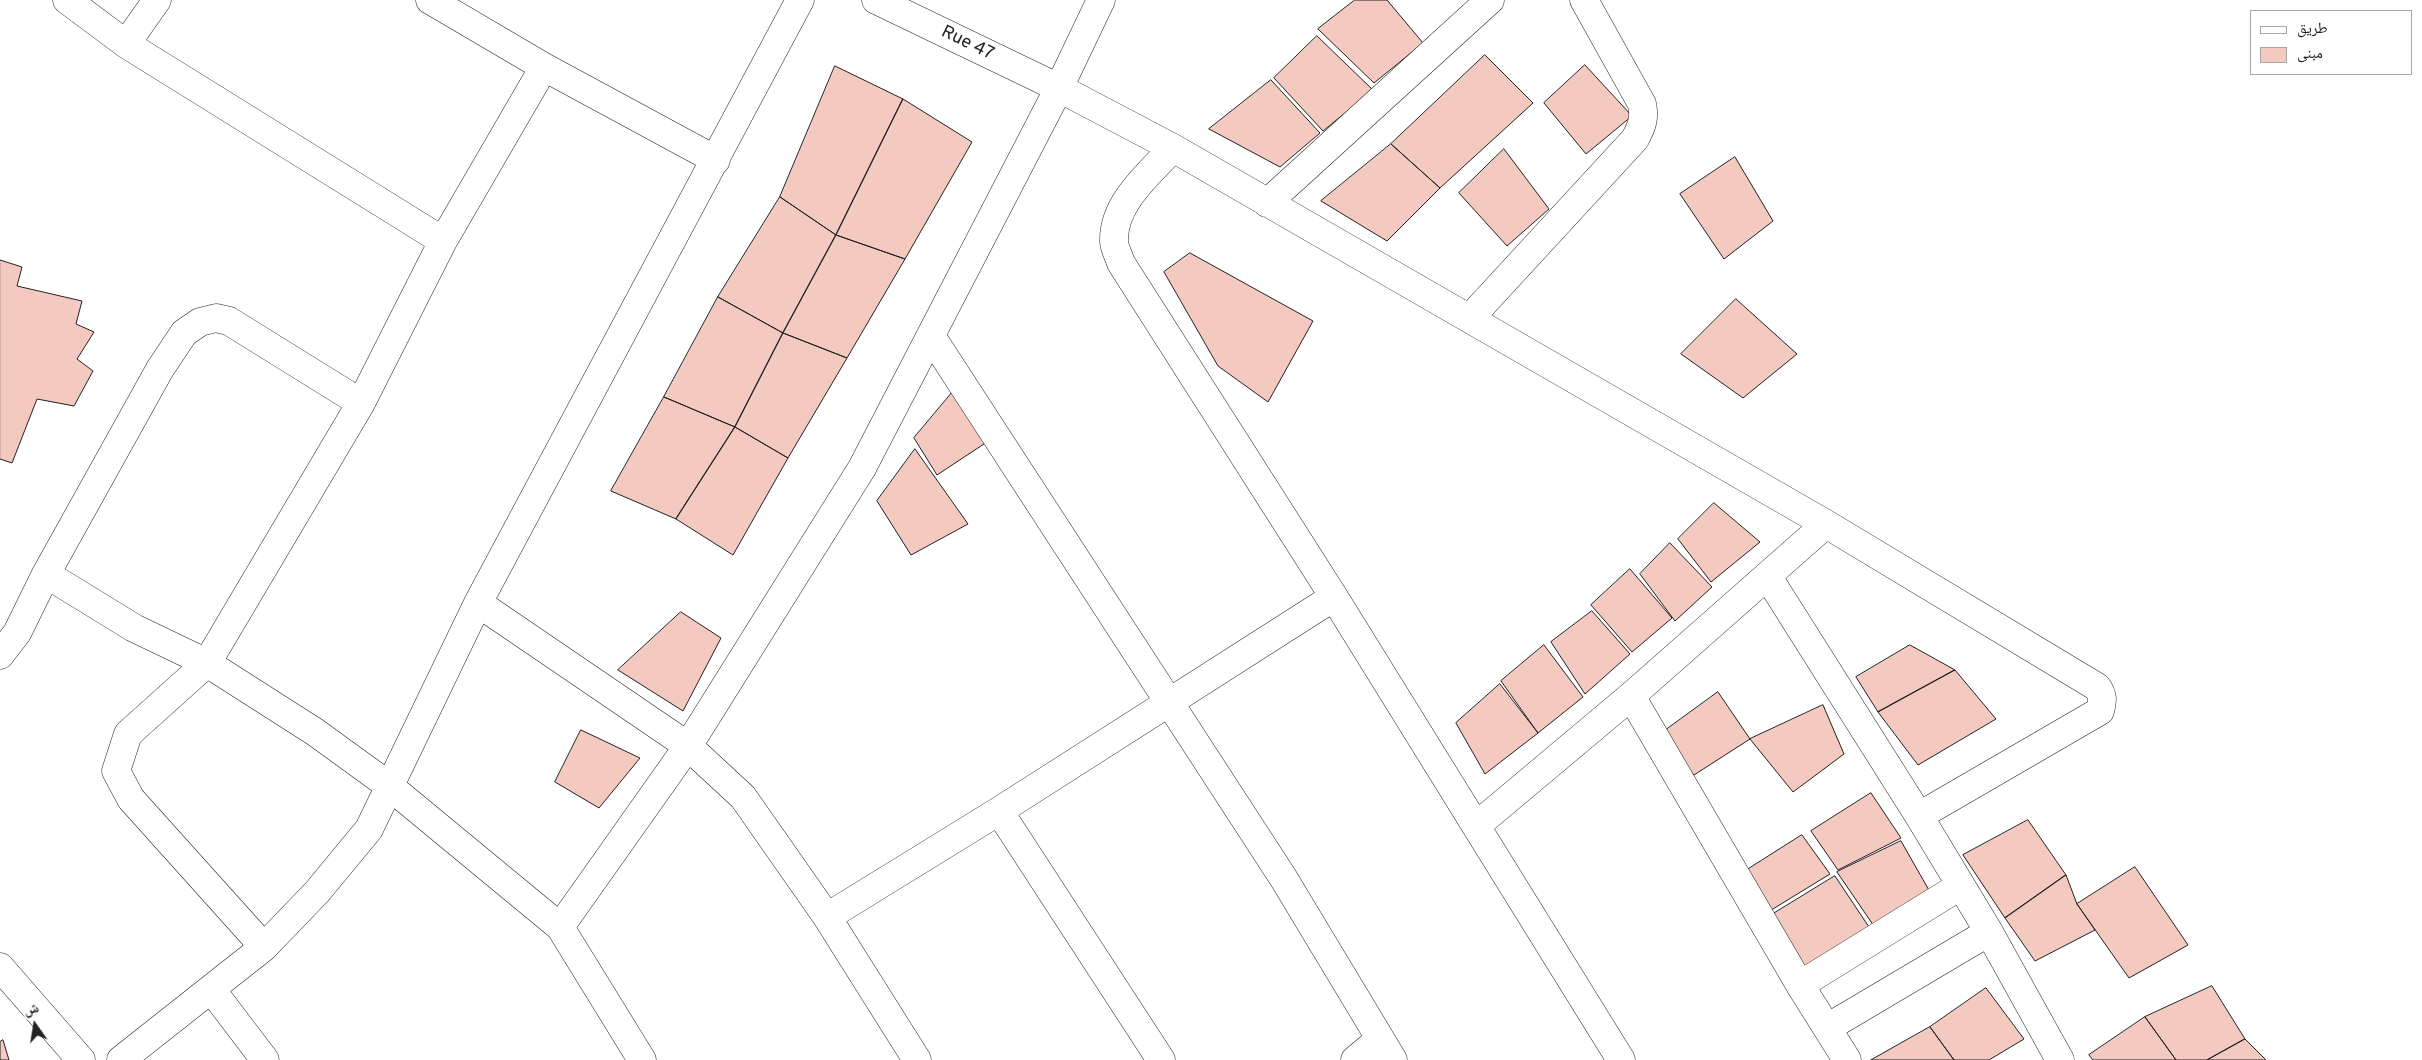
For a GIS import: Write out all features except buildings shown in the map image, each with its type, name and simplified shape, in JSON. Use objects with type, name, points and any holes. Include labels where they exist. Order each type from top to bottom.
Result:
[{"type":"street","points":[[67,0],[126,44],[444,240]]},
{"type":"street","points":[[126,44],[157,0]]},
{"type":"street","points":[[430,0],[544,67],[716,160]]},
{"type":"street","points":[[121,1060],[264,947],[317,892],[369,828],[388,785],[478,603],[800,0]]},
{"type":"street","name":"Rue 47","points":[[876,0],[1060,88],[1173,148],[1826,524],[2091,682],[2102,694],[2103,703],[2100,710],[2090,717],[1919,816]]},
{"type":"street","points":[[560,927],[688,746],[862,468],[1060,88],[1101,0]]},
{"type":"street","points":[[1267,203],[1490,0]]},
{"type":"street","points":[[1470,318],[1635,139],[1642,128],[1644,116],[1642,104],[1584,0]]},
{"type":"street","points":[[264,947],[131,800],[116,771],[128,734],[207,663],[361,402],[444,240],[544,67]]},
{"type":"street","points":[[1173,148],[1129,196],[1116,221],[1114,242],[1121,263],[1334,597],[1621,1060]]},
{"type":"street","points":[[0,655],[17,633],[46,574],[160,369],[184,333],[200,322],[216,318],[229,321],[361,402]]},
{"type":"street","points":[[931,336],[1284,879],[1386,1050],[1355,1060]]},
{"type":"street","points":[[1476,826],[1768,578],[1826,524]]},
{"type":"street","points":[[46,574],[134,628],[207,663],[315,732],[388,785],[560,927],[642,1060]]},
{"type":"street","points":[[1768,578],[1919,816],[1989,932],[2060,1060]]},
{"type":"street","points":[[827,917],[999,811],[1334,597]]},
{"type":"street","points":[[478,603],[688,746],[743,797],[827,917],[917,1060]]},
{"type":"street","points":[[1631,696],[1800,985],[1847,1060]]},
{"type":"street","points":[[999,811],[1161,1060]]},
{"type":"street","points":[[1800,985],[1960,886]]},
{"type":"street","points":[[1827,1028],[1989,932]]},
{"type":"street","points":[[0,968],[81,1060]]},
{"type":"street","points":[[211,989],[265,1060]]}]
